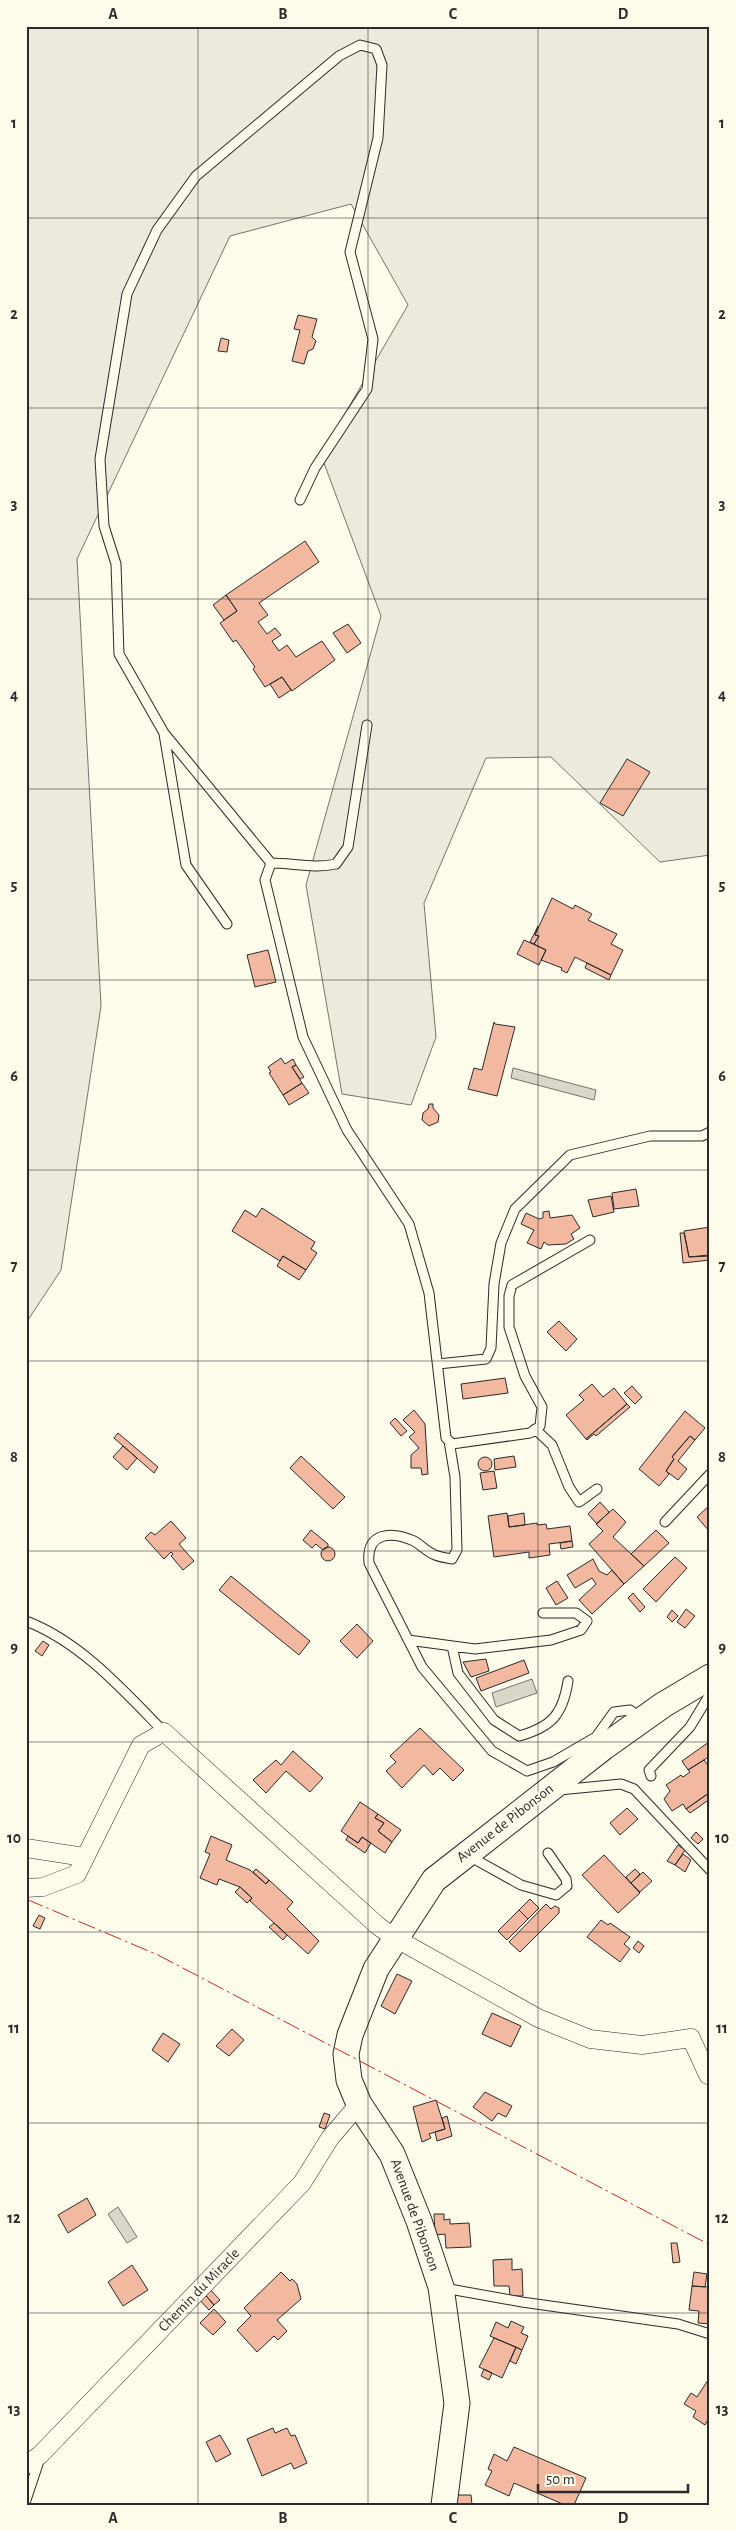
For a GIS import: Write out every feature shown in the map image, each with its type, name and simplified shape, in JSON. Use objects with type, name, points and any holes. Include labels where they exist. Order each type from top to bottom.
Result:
[{"type":"street","name":"Avenue de Pibonson","points":[[444,2505],[457,2403],[441,2287],[419,2221],[392,2154],[359,2104],[349,2080],[346,2054],[348,2045],[376,1968],[434,1880],[465,1854],[642,1720],[710,1678]]},
{"type":"street","points":[[26,1888],[43,1887],[77,1874],[141,1745],[164,1732],[378,1926],[395,1938],[538,2018],[590,2039],[642,2045],[691,2038],[708,2075]]},
{"type":"street","points":[[26,1848],[84,1857]]},
{"type":"street","name":"Chemin du Miracle","points":[[33,2460],[302,2183],[330,2138],[359,2104]]},
{"type":"lane","points":[[270,862],[164,733],[119,654],[116,564],[104,526],[100,459],[127,294],[157,230],[196,176],[339,56],[360,45],[376,49],[382,65],[378,138],[350,252],[373,339],[367,389],[315,468],[300,500]]},
{"type":"lane","points":[[270,862],[290,862],[318,868],[336,864],[348,846],[367,725]]},
{"type":"lane","points":[[164,733],[186,864],[227,924]]},
{"type":"lane","points":[[270,862],[265,880],[303,1037],[346,1130],[410,1224],[429,1293],[446,1438],[452,1444],[530,1432],[540,1426],[542,1407],[525,1376],[509,1327],[509,1296],[512,1285],[590,1240]]},
{"type":"lane","points":[[438,1364],[486,1359],[491,1348],[494,1284],[501,1243],[515,1209],[570,1155],[650,1136],[702,1136],[710,1132]]},
{"type":"lane","points":[[535,1429],[552,1445],[569,1487],[579,1502],[597,1490]]},
{"type":"lane","points":[[449,1440],[456,1477],[457,1550],[452,1559],[434,1556],[415,1542],[394,1534],[379,1537],[372,1544],[369,1556],[369,1564],[422,1667],[492,1751],[527,1771],[553,1762],[596,1737],[614,1712],[630,1710],[642,1720]]},
{"type":"lane","points":[[665,1522],[710,1474]]},
{"type":"lane","points":[[408,1640],[475,1649],[551,1640],[581,1630],[587,1621],[576,1613],[543,1613]]},
{"type":"lane","points":[[26,1622],[64,1641],[122,1688],[164,1732]]},
{"type":"lane","points":[[452,1646],[458,1673],[494,1720],[519,1736],[535,1732],[557,1715],[565,1703],[568,1681]]},
{"type":"lane","points":[[651,1776],[649,1770],[690,1727],[710,1694]]},
{"type":"lane","points":[[547,1791],[621,1784],[634,1789],[710,1870]]},
{"type":"lane","points":[[465,1854],[521,1885],[556,1895],[567,1886],[566,1879],[548,1853]]},
{"type":"lane","points":[[441,2287],[522,2302],[678,2324],[710,2334]]},
{"type":"lane","points":[[26,2500],[32,2483],[33,2460]]},
{"type":"shaded area","points":[[26,26],[710,26],[710,855],[660,862],[551,757],[486,758],[424,903],[436,1037],[411,1105],[342,1094],[306,885],[381,616],[321,455],[408,305],[351,204],[230,236],[77,559],[101,1006],[61,1270],[26,1323]]},
{"type":"shaded area","points":[[513,1068],[596,1090],[594,1100],[511,1078]]},
{"type":"shaded area","points":[[532,1679],[537,1693],[496,1707],[492,1693]]},
{"type":"shaded area","points":[[118,2207],[137,2237],[127,2243],[108,2214]]},
{"type":"building","points":[[298,315],[317,319],[312,337],[316,341],[313,349],[308,351],[304,364],[292,361],[300,330],[294,329]]},
{"type":"building","points":[[221,338],[229,340],[227,352],[218,351]]},
{"type":"building","points":[[305,541],[319,562],[259,603],[268,615],[258,622],[267,634],[275,628],[281,635],[272,641],[279,651],[287,645],[296,657],[322,641],[335,660],[292,691],[282,677],[265,687],[253,669],[255,667],[236,640],[233,642],[220,623],[237,611],[226,595]]},
{"type":"building","points":[[226,595],[237,611],[224,620],[213,605]]},
{"type":"building","points":[[348,624],[361,643],[347,653],[333,633]]},
{"type":"building","points":[[282,677],[291,690],[279,698],[270,684]]},
{"type":"building","points":[[627,759],[650,772],[623,816],[600,803]]},
{"type":"building","points":[[552,898],[573,909],[575,905],[592,914],[588,920],[617,934],[611,944],[623,950],[611,975],[575,957],[567,973],[561,970],[562,968],[541,960],[546,950],[534,944],[539,936],[535,935]]},
{"type":"building","points":[[538,926],[535,935],[539,936],[534,944],[530,942]]},
{"type":"building","points":[[524,940],[546,950],[539,965],[517,954]]},
{"type":"building","points":[[268,950],[276,982],[255,987],[247,955]]},
{"type":"building","points":[[587,963],[611,975],[609,980],[585,968]]},
{"type":"building","points":[[494,1022],[495,1024],[515,1027],[497,1096],[468,1089],[474,1068],[482,1070]]},
{"type":"building","points":[[281,1058],[285,1064],[293,1059],[296,1065],[292,1067],[302,1083],[283,1095],[269,1073],[271,1072],[268,1067]]},
{"type":"building","points":[[296,1065],[304,1077],[300,1079],[292,1067]]},
{"type":"building","points":[[302,1083],[309,1093],[289,1105],[283,1095]]},
{"type":"building","points":[[429,1104],[433,1104],[433,1108],[439,1115],[438,1122],[429,1126],[422,1120],[423,1113],[428,1109]]},
{"type":"building","points":[[636,1189],[639,1206],[614,1209],[612,1193]]},
{"type":"building","points":[[611,1196],[614,1212],[593,1217],[588,1200]]},
{"type":"building","points":[[262,1208],[315,1242],[311,1249],[317,1253],[306,1270],[283,1256],[280,1261],[232,1231],[245,1210],[256,1217]]},
{"type":"building","points":[[549,1211],[550,1218],[572,1215],[580,1228],[571,1234],[574,1239],[566,1244],[548,1245],[544,1242],[541,1249],[527,1243],[534,1230],[521,1224],[526,1213],[539,1219],[543,1218],[543,1212]]},
{"type":"building","points":[[710,1227],[710,1256],[689,1257],[684,1231]]},
{"type":"building","points":[[680,1233],[684,1233],[689,1257],[709,1255],[710,1260],[683,1263]]},
{"type":"building","points":[[283,1256],[306,1270],[299,1280],[277,1266]]},
{"type":"building","points":[[559,1321],[577,1339],[566,1351],[547,1332]]},
{"type":"building","points":[[505,1378],[508,1393],[463,1399],[461,1384]]},
{"type":"building","points":[[592,1384],[603,1397],[614,1388],[627,1404],[586,1439],[566,1415],[584,1400],[579,1395]]},
{"type":"building","points":[[632,1386],[642,1397],[635,1404],[624,1393]]},
{"type":"building","points":[[627,1404],[630,1407],[596,1436],[594,1434],[586,1439]]},
{"type":"building","points":[[414,1410],[425,1424],[428,1474],[422,1475],[421,1468],[411,1468],[411,1455],[419,1448],[409,1437],[415,1432],[403,1420]]},
{"type":"building","points":[[685,1411],[705,1428],[695,1440],[690,1436],[672,1457],[674,1459],[666,1471],[669,1474],[659,1486],[639,1469]]},
{"type":"building","points":[[395,1418],[407,1431],[401,1436],[390,1423]]},
{"type":"building","points":[[118,1433],[158,1467],[154,1473],[114,1438]]},
{"type":"building","points":[[690,1436],[695,1440],[678,1461],[687,1469],[678,1480],[666,1471],[674,1459],[672,1457]]},
{"type":"building","points":[[123,1446],[137,1458],[127,1470],[113,1457]]},
{"type":"building","points":[[301,1456],[345,1497],[333,1509],[290,1468]]},
{"type":"building","points":[[514,1456],[516,1467],[495,1470],[494,1459]]},
{"type":"building","points":[[485,1457],[490,1459],[492,1464],[490,1469],[485,1471],[480,1469],[478,1464],[480,1459]]},
{"type":"building","points":[[494,1471],[497,1488],[483,1490],[480,1473]]},
{"type":"building","points":[[600,1502],[609,1512],[597,1524],[588,1514]]},
{"type":"building","points":[[710,1505],[710,1532],[697,1517]]},
{"type":"building","points":[[613,1509],[626,1522],[613,1537],[644,1566],[624,1584],[589,1544],[603,1531],[596,1524]]},
{"type":"building","points":[[507,1513],[509,1527],[537,1523],[537,1525],[546,1524],[547,1529],[570,1526],[572,1541],[549,1544],[550,1555],[529,1558],[529,1552],[494,1557],[488,1516]]},
{"type":"building","points":[[524,1513],[525,1525],[509,1527],[508,1516]]},
{"type":"building","points":[[171,1521],[186,1538],[179,1544],[194,1561],[183,1570],[171,1556],[173,1554],[171,1552],[164,1559],[145,1538],[151,1532],[155,1535]]},
{"type":"building","points":[[311,1530],[328,1544],[328,1547],[323,1550],[316,1544],[312,1548],[303,1540]]},
{"type":"building","points":[[656,1530],[669,1543],[644,1566],[631,1554]]},
{"type":"building","points":[[572,1541],[573,1547],[561,1549],[560,1543]]},
{"type":"building","points":[[325,1547],[331,1547],[335,1554],[331,1561],[325,1561],[321,1557],[321,1551]]},
{"type":"building","points":[[675,1557],[687,1568],[656,1602],[643,1589]]},
{"type":"building","points":[[593,1559],[599,1571],[607,1575],[612,1570],[624,1584],[592,1614],[579,1600],[596,1584],[592,1578],[575,1588],[567,1575]]},
{"type":"building","points":[[231,1576],[310,1641],[299,1655],[219,1590]]},
{"type":"building","points":[[557,1581],[568,1598],[556,1605],[546,1588]]},
{"type":"building","points":[[633,1593],[645,1607],[640,1612],[628,1598]]},
{"type":"building","points":[[686,1609],[695,1616],[685,1628],[677,1622]]},
{"type":"building","points":[[672,1610],[678,1616],[672,1622],[667,1617]]},
{"type":"building","points":[[357,1624],[373,1641],[357,1658],[340,1641]]},
{"type":"building","points":[[43,1641],[49,1645],[42,1656],[35,1651]]},
{"type":"building","points":[[486,1659],[489,1671],[471,1677],[463,1662]]},
{"type":"building","points":[[524,1660],[529,1673],[481,1691],[476,1678]]},
{"type":"building","points":[[420,1728],[464,1770],[453,1781],[440,1768],[433,1775],[424,1765],[402,1788],[386,1771],[396,1762],[390,1756]]},
{"type":"building","points":[[709,1742],[710,1756],[688,1770],[682,1761]]},
{"type":"building","points":[[293,1751],[323,1778],[310,1792],[286,1771],[266,1793],[253,1780],[276,1760],[281,1765]]},
{"type":"building","points":[[704,1760],[710,1768],[710,1795],[709,1793],[686,1809],[683,1804],[672,1811],[664,1799],[670,1791],[666,1785],[681,1775],[683,1777],[690,1772],[688,1770]]},
{"type":"building","points":[[709,1793],[710,1799],[690,1813],[686,1809]]},
{"type":"building","points":[[360,1802],[378,1814],[375,1818],[384,1823],[378,1831],[392,1842],[385,1853],[362,1837],[358,1843],[341,1831]]},
{"type":"building","points":[[627,1808],[638,1819],[620,1835],[610,1823]]},
{"type":"building","points":[[378,1814],[401,1830],[392,1842],[378,1831],[384,1823],[375,1818]]},
{"type":"building","points":[[696,1832],[703,1839],[698,1844],[691,1838]]},
{"type":"building","points":[[211,1836],[232,1845],[226,1860],[250,1870],[266,1884],[269,1880],[293,1902],[287,1909],[319,1941],[308,1954],[250,1901],[252,1898],[240,1887],[219,1879],[217,1885],[200,1878],[210,1854],[205,1852]]},
{"type":"building","points":[[348,1836],[358,1843],[362,1837],[371,1843],[365,1853],[346,1840]]},
{"type":"building","points":[[678,1845],[685,1850],[675,1865],[667,1861]]},
{"type":"building","points":[[683,1854],[691,1860],[685,1872],[675,1865]]},
{"type":"building","points":[[604,1855],[640,1893],[618,1913],[582,1875]]},
{"type":"building","points":[[256,1869],[269,1880],[266,1884],[253,1872]]},
{"type":"building","points":[[635,1869],[640,1874],[631,1883],[626,1877]]},
{"type":"building","points":[[643,1872],[652,1881],[640,1892],[631,1883]]},
{"type":"building","points":[[240,1887],[252,1898],[247,1903],[235,1892]]},
{"type":"building","points":[[530,1899],[539,1908],[528,1919],[519,1910]]},
{"type":"building","points":[[546,1904],[551,1909],[555,1906],[559,1908],[559,1913],[520,1952],[509,1942]]},
{"type":"building","points":[[519,1910],[528,1919],[507,1940],[498,1931]]},
{"type":"building","points":[[39,1915],[45,1918],[40,1929],[33,1926]]},
{"type":"building","points":[[601,1920],[608,1925],[610,1923],[630,1937],[624,1944],[630,1949],[620,1962],[587,1937]]},
{"type":"building","points":[[274,1923],[287,1935],[283,1940],[269,1927]]},
{"type":"building","points":[[638,1941],[644,1946],[639,1953],[633,1948]]},
{"type":"building","points":[[397,1974],[412,1981],[395,2014],[381,2006]]},
{"type":"building","points":[[492,2013],[521,2026],[511,2047],[482,2034]]},
{"type":"building","points":[[232,2029],[244,2040],[229,2056],[216,2046]]},
{"type":"building","points":[[163,2033],[180,2044],[168,2062],[152,2050]]},
{"type":"building","points":[[485,2092],[512,2106],[506,2117],[498,2113],[492,2121],[473,2107]]},
{"type":"building","points":[[436,2100],[445,2129],[429,2134],[431,2138],[422,2142],[413,2107]]},
{"type":"building","points":[[324,2113],[330,2115],[325,2129],[319,2127]]},
{"type":"building","points":[[447,2116],[452,2136],[437,2141],[435,2132],[445,2129],[442,2118]]},
{"type":"building","points":[[87,2198],[96,2215],[68,2233],[58,2215]]},
{"type":"building","points":[[434,2214],[444,2214],[444,2220],[450,2219],[450,2224],[469,2223],[471,2247],[446,2248],[445,2234],[435,2235]]},
{"type":"building","points":[[671,2243],[677,2243],[680,2262],[673,2263]]},
{"type":"building","points":[[512,2259],[512,2270],[522,2269],[523,2296],[510,2296],[509,2286],[494,2286],[493,2260]]},
{"type":"building","points":[[132,2265],[148,2290],[123,2306],[108,2282]]},
{"type":"building","points":[[281,2272],[290,2281],[292,2279],[297,2284],[301,2299],[277,2320],[287,2331],[278,2340],[274,2336],[257,2352],[237,2330],[251,2316],[244,2308]]},
{"type":"building","points":[[694,2272],[707,2274],[705,2287],[692,2286]]},
{"type":"building","points":[[207,2286],[220,2300],[214,2305],[202,2291]]},
{"type":"building","points":[[692,2286],[710,2287],[710,2324],[698,2323],[699,2311],[689,2310]]},
{"type":"building","points":[[202,2291],[214,2305],[209,2310],[196,2296]]},
{"type":"building","points":[[214,2309],[226,2322],[213,2335],[200,2323]]},
{"type":"building","points":[[511,2321],[524,2327],[521,2333],[528,2336],[522,2350],[490,2336],[496,2322],[508,2328]]},
{"type":"building","points":[[494,2338],[516,2347],[502,2378],[479,2367]]},
{"type":"building","points":[[516,2347],[522,2350],[516,2364],[510,2361]]},
{"type":"building","points":[[484,2369],[492,2373],[489,2380],[481,2376]]},
{"type":"building","points":[[710,2377],[710,2416],[705,2425],[693,2417],[696,2411],[684,2404],[691,2393],[697,2397]]},
{"type":"building","points":[[273,2428],[275,2433],[287,2428],[291,2436],[295,2435],[307,2463],[294,2469],[291,2463],[262,2476],[247,2439]]},
{"type":"building","points":[[220,2435],[231,2454],[216,2462],[206,2442]]},
{"type":"building","points":[[514,2447],[586,2478],[574,2505],[565,2505],[514,2483],[509,2496],[485,2485],[492,2471],[488,2469],[494,2454],[507,2461]]},
{"type":"building","points":[[456,2495],[471,2495],[472,2505],[456,2505]]},
{"type":"power","points":[[26,1899],[158,1955],[710,2245]]}]
